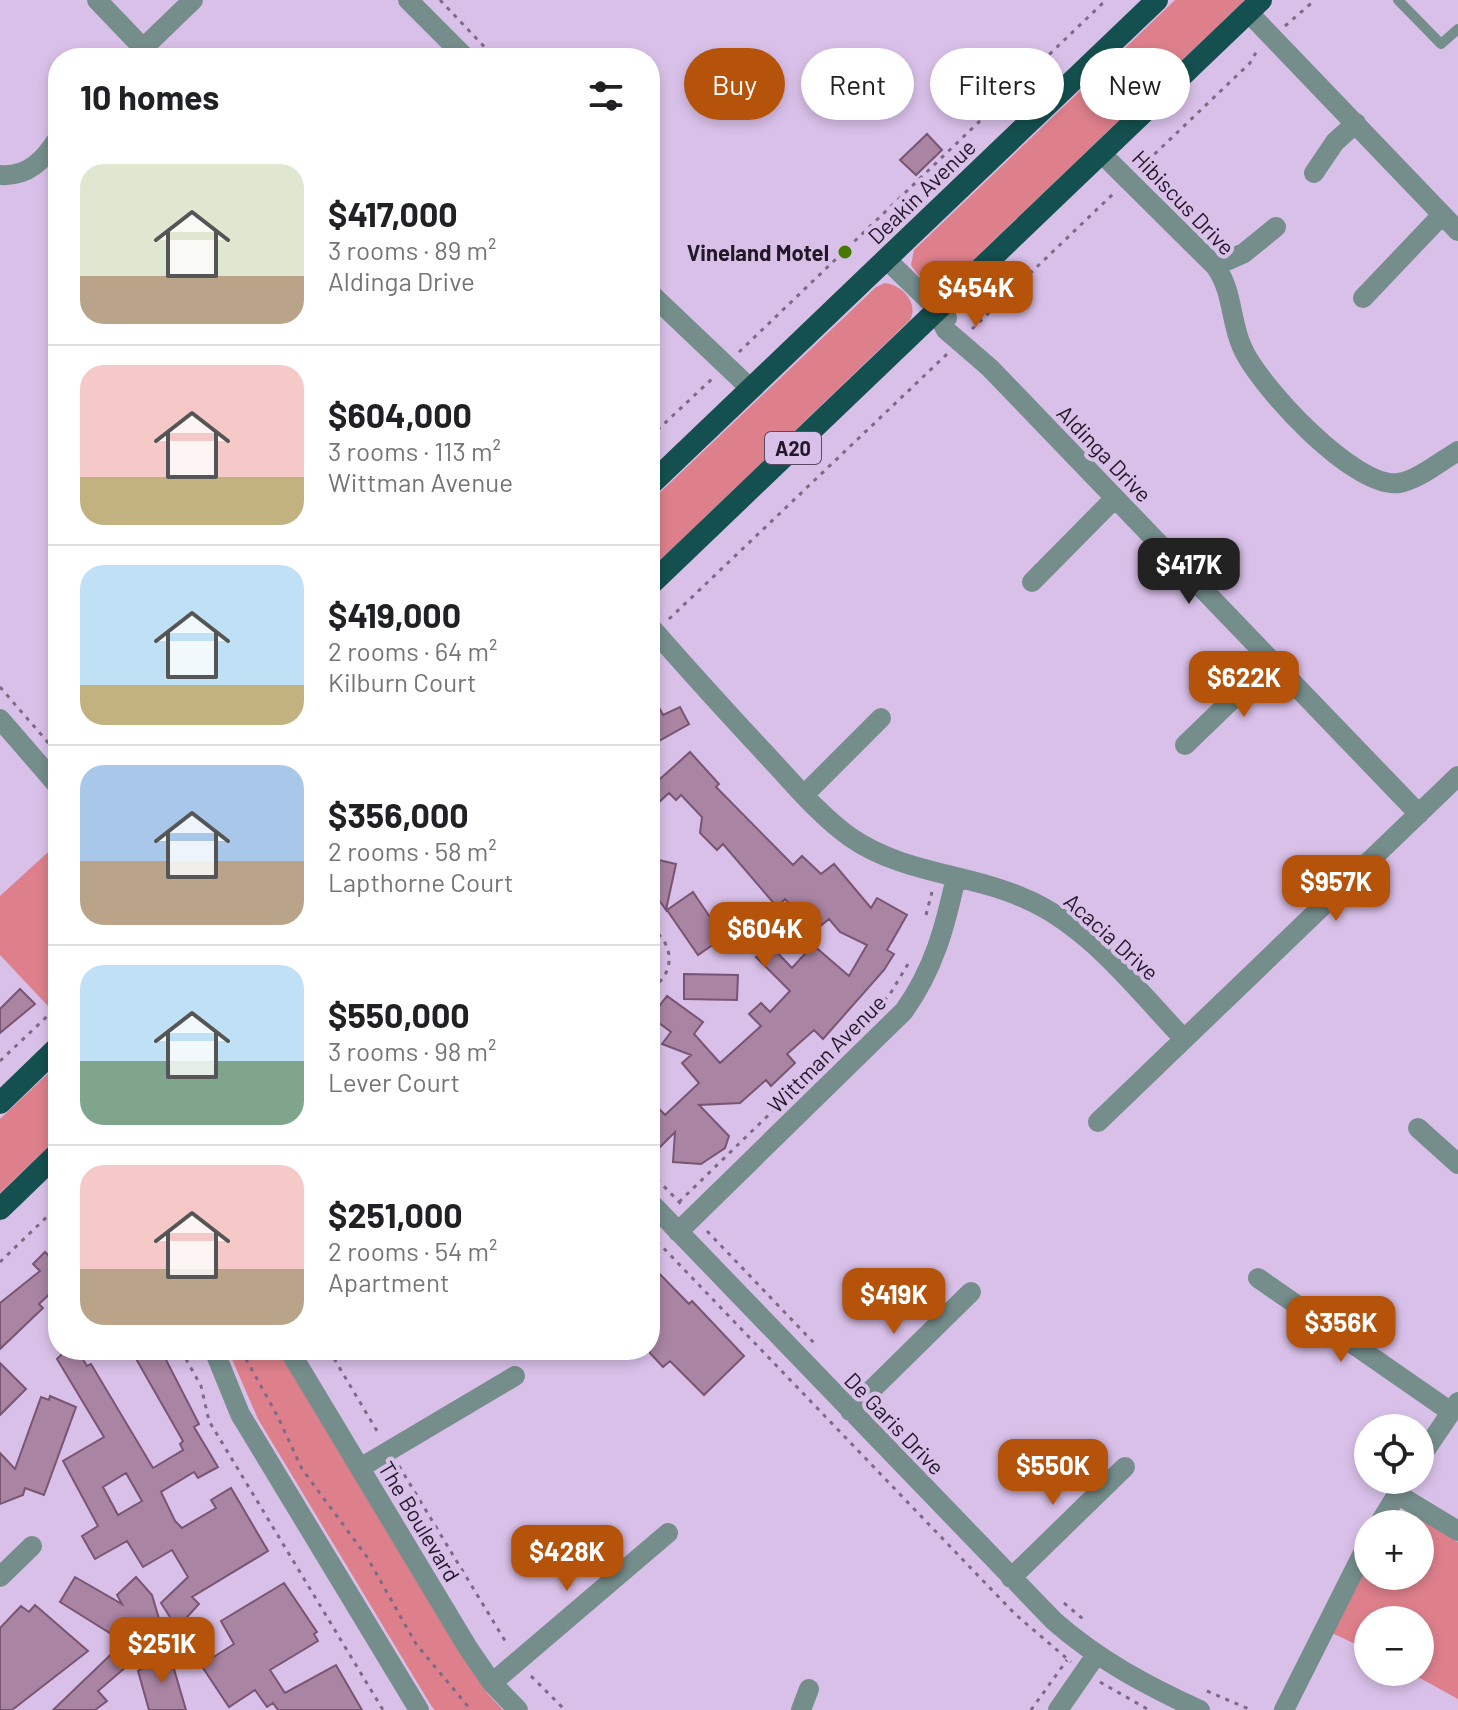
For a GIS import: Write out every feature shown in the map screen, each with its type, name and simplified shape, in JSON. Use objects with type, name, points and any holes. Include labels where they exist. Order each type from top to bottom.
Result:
[{"type":"highway","name":"Deakin Avenue","points":[[660,476],[1157,0]]},
{"type":"highway","name":"A20","points":[[660,575],[1254,6]]},
{"type":"highway","points":[[0,1103],[48,1057]]},
{"type":"highway","points":[[0,1209],[48,1163]]},
{"type":"street","points":[[97,0],[134,48]]},
{"type":"street","points":[[143,48],[193,0]]},
{"type":"street","points":[[408,0],[456,48]]},
{"type":"street","points":[[1254,6],[1266,41],[1356,123],[1458,231]]},
{"type":"street","points":[[1314,173],[1335,142],[1356,123]]},
{"type":"street","name":"Hibiscus Drive","points":[[1101,153],[1215,266],[1228,290],[1242,348],[1275,394],[1312,433],[1364,472],[1395,484],[1411,479],[1458,451]]},
{"type":"street","points":[[0,175],[31,168],[48,154]]},
{"type":"street","points":[[1363,298],[1442,215]]},
{"type":"street","points":[[1215,266],[1244,253],[1276,227]]},
{"type":"street","points":[[887,260],[936,311]]},
{"type":"street","points":[[660,304],[746,394]]},
{"type":"street","name":"Aldinga Drive","points":[[936,311],[958,343],[990,368]]},
{"type":"street","name":"Aldinga Drive","points":[[936,311],[959,329],[990,368],[1419,814]]},
{"type":"street","points":[[1032,582],[1115,498]]},
{"type":"street","name":"Acacia Drive","points":[[660,643],[827,818],[868,848],[913,867],[1024,897],[1066,921],[1184,1039]]},
{"type":"street","points":[[1185,745],[1272,661]]},
{"type":"street","points":[[804,795],[881,718]]},
{"type":"street","points":[[0,719],[48,774]]},
{"type":"street","points":[[1098,1122],[1458,776]]},
{"type":"street","name":"Wittman Avenue","points":[[678,1232],[686,1209],[904,1011],[919,990],[939,948],[956,877]]},
{"type":"street","points":[[1418,1128],[1458,1164]]},
{"type":"street","name":"De Garis Drive","points":[[660,1213],[1011,1578],[1065,1630],[1096,1655],[1200,1710]]},
{"type":"street","points":[[1258,1278],[1454,1407],[1434,1437]]},
{"type":"street","points":[[850,1411],[971,1292]]},
{"type":"street","points":[[218,1360],[240,1414],[419,1710]]},
{"type":"street","name":"The Boulevard","points":[[295,1360],[492,1683],[518,1710]]},
{"type":"street","points":[[360,1468],[515,1376]]},
{"type":"street","points":[[1011,1578],[1125,1467]]},
{"type":"street","points":[[1411,1494],[1458,1531]]},
{"type":"street","points":[[492,1683],[668,1533]]},
{"type":"street","points":[[0,1577],[32,1546]]},
{"type":"street","points":[[1284,1710],[1354,1571]]},
{"type":"street","points":[[1058,1710],[1096,1655]]},
{"type":"street","points":[[801,1710],[809,1689]]},
{"type":"lane","points":[[1398,0],[1441,44],[1458,29]]},
{"type":"path","points":[[440,0],[486,48]]},
{"type":"path","points":[[660,428],[1106,0]]},
{"type":"path","points":[[1266,41],[1315,0]]},
{"type":"path","points":[[660,626],[958,343]]},
{"type":"path","points":[[0,687],[48,742]]},
{"type":"path","points":[[923,927],[933,886]]},
{"type":"path","points":[[660,937],[667,944],[670,961],[660,982]]},
{"type":"path","points":[[863,1024],[890,994],[912,957]]},
{"type":"path","points":[[0,1061],[48,1015]]},
{"type":"path","points":[[686,1209],[825,1060]]},
{"type":"path","points":[[660,1182],[824,1353]]},
{"type":"path","points":[[0,1262],[48,1216]]},
{"type":"path","points":[[187,1360],[201,1386],[209,1421],[383,1710]]},
{"type":"path","points":[[246,1360],[302,1469],[367,1557],[416,1644],[471,1710]]},
{"type":"path","points":[[335,1360],[498,1632],[520,1662],[565,1710]]},
{"type":"path","points":[[1054,1593],[1084,1620]]},
{"type":"path","points":[[1031,1710],[1067,1660]]},
{"type":"path","points":[[1200,1688],[1251,1710]]},
{"type":"shaded area","points":[[1175,0],[1245,0],[1190,53],[1190,48],[1125,48]]},
{"type":"shaded area","points":[[1080,91],[1080,120],[1120,120],[947,285],[931,285],[922,279],[911,265],[914,250],[1050,120],[1064,120],[1064,106]]},
{"type":"shaded area","points":[[885,283],[903,291],[911,302],[910,320],[660,560],[660,492],[876,287]]},
{"type":"shaded area","points":[[48,852],[48,1006],[0,955],[0,896]]},
{"type":"shaded area","points":[[48,1073],[48,1147],[0,1193],[0,1119]]},
{"type":"shaded area","points":[[232,1360],[285,1360],[457,1647],[487,1693],[503,1710],[435,1710],[432,1707],[258,1419]]},
{"type":"shaded area","points":[[1434,1528],[1458,1542],[1458,1699],[1434,1686],[1434,1606],[1354,1606],[1354,1643],[1332,1633],[1355,1590],[1434,1590]]},
{"type":"building","points":[[927,134],[942,150],[916,175],[900,160]]},
{"type":"building","points":[[680,707],[689,724],[660,740],[660,709],[663,715]]},
{"type":"building","points":[[690,752],[719,784],[716,787],[793,865],[802,856],[821,874],[834,864],[871,908],[877,898],[907,915],[887,950],[894,954],[884,970],[823,1039],[814,1030],[787,1054],[795,1063],[771,1086],[766,1080],[740,1103],[699,1105],[729,1136],[725,1148],[701,1164],[673,1162],[675,1132],[660,1147],[660,1110],[665,1115],[699,1083],[682,1063],[691,1055],[662,1044],[671,1032],[660,1024],[660,1005],[667,996],[703,1022],[694,1034],[720,1063],[761,1026],[749,1014],[761,1003],[770,1012],[790,991],[756,957],[769,944],[792,968],[813,945],[849,976],[867,945],[840,932],[829,919],[813,932],[785,899],[777,907],[723,844],[717,850],[700,833],[702,817],[681,795],[676,800],[669,793],[660,801],[660,779]]},
{"type":"building","points":[[660,860],[676,864],[666,910],[660,901]]},
{"type":"building","points":[[693,892],[712,920],[735,907],[744,923],[698,955],[667,910]]},
{"type":"building","points":[[684,974],[738,975],[737,1000],[684,999]]},
{"type":"building","points":[[20,989],[35,1004],[0,1033],[0,1009]]},
{"type":"building","points":[[45,1252],[48,1255],[48,1295],[39,1304],[43,1308],[0,1349],[0,1303],[40,1271],[33,1264]]},
{"type":"building","points":[[660,1274],[689,1304],[692,1301],[744,1356],[704,1395],[670,1361],[663,1367],[656,1360],[660,1360]]},
{"type":"building","points":[[58,1360],[83,1360],[87,1366],[91,1364],[153,1468],[183,1450],[180,1444],[183,1441],[137,1360],[166,1360],[199,1424],[194,1427],[218,1467],[198,1478],[194,1472],[161,1492],[175,1521],[182,1528],[216,1508],[211,1500],[231,1488],[268,1551],[192,1597],[199,1604],[177,1628],[161,1603],[188,1577],[172,1550],[143,1567],[127,1541],[95,1559],[82,1536],[98,1526],[63,1461],[104,1437]],"holes":[[[126,1473],[142,1501],[118,1515],[103,1487]]]},
{"type":"building","points":[[0,1363],[26,1389],[0,1415]]},
{"type":"building","points":[[50,1396],[76,1407],[44,1495],[25,1488],[23,1495],[0,1504],[0,1453],[15,1469],[41,1397],[49,1400]]},
{"type":"building","points":[[75,1577],[122,1604],[117,1595],[136,1577],[152,1595],[165,1639],[136,1667],[134,1660],[98,1691],[107,1701],[95,1710],[53,1710],[124,1642],[60,1602]]},
{"type":"building","points":[[284,1583],[317,1632],[314,1634],[318,1641],[270,1670],[285,1693],[336,1665],[362,1710],[278,1710],[273,1703],[267,1707],[255,1690],[229,1707],[201,1665],[234,1644],[221,1621]]},
{"type":"building","points":[[35,1605],[88,1651],[12,1710],[0,1710],[0,1628],[21,1606],[29,1612]]},
{"type":"building","points":[[169,1652],[186,1710],[149,1710],[138,1671]]},
{"type":"place","name":"Vineland Motel","points":[[845,252]]}]
